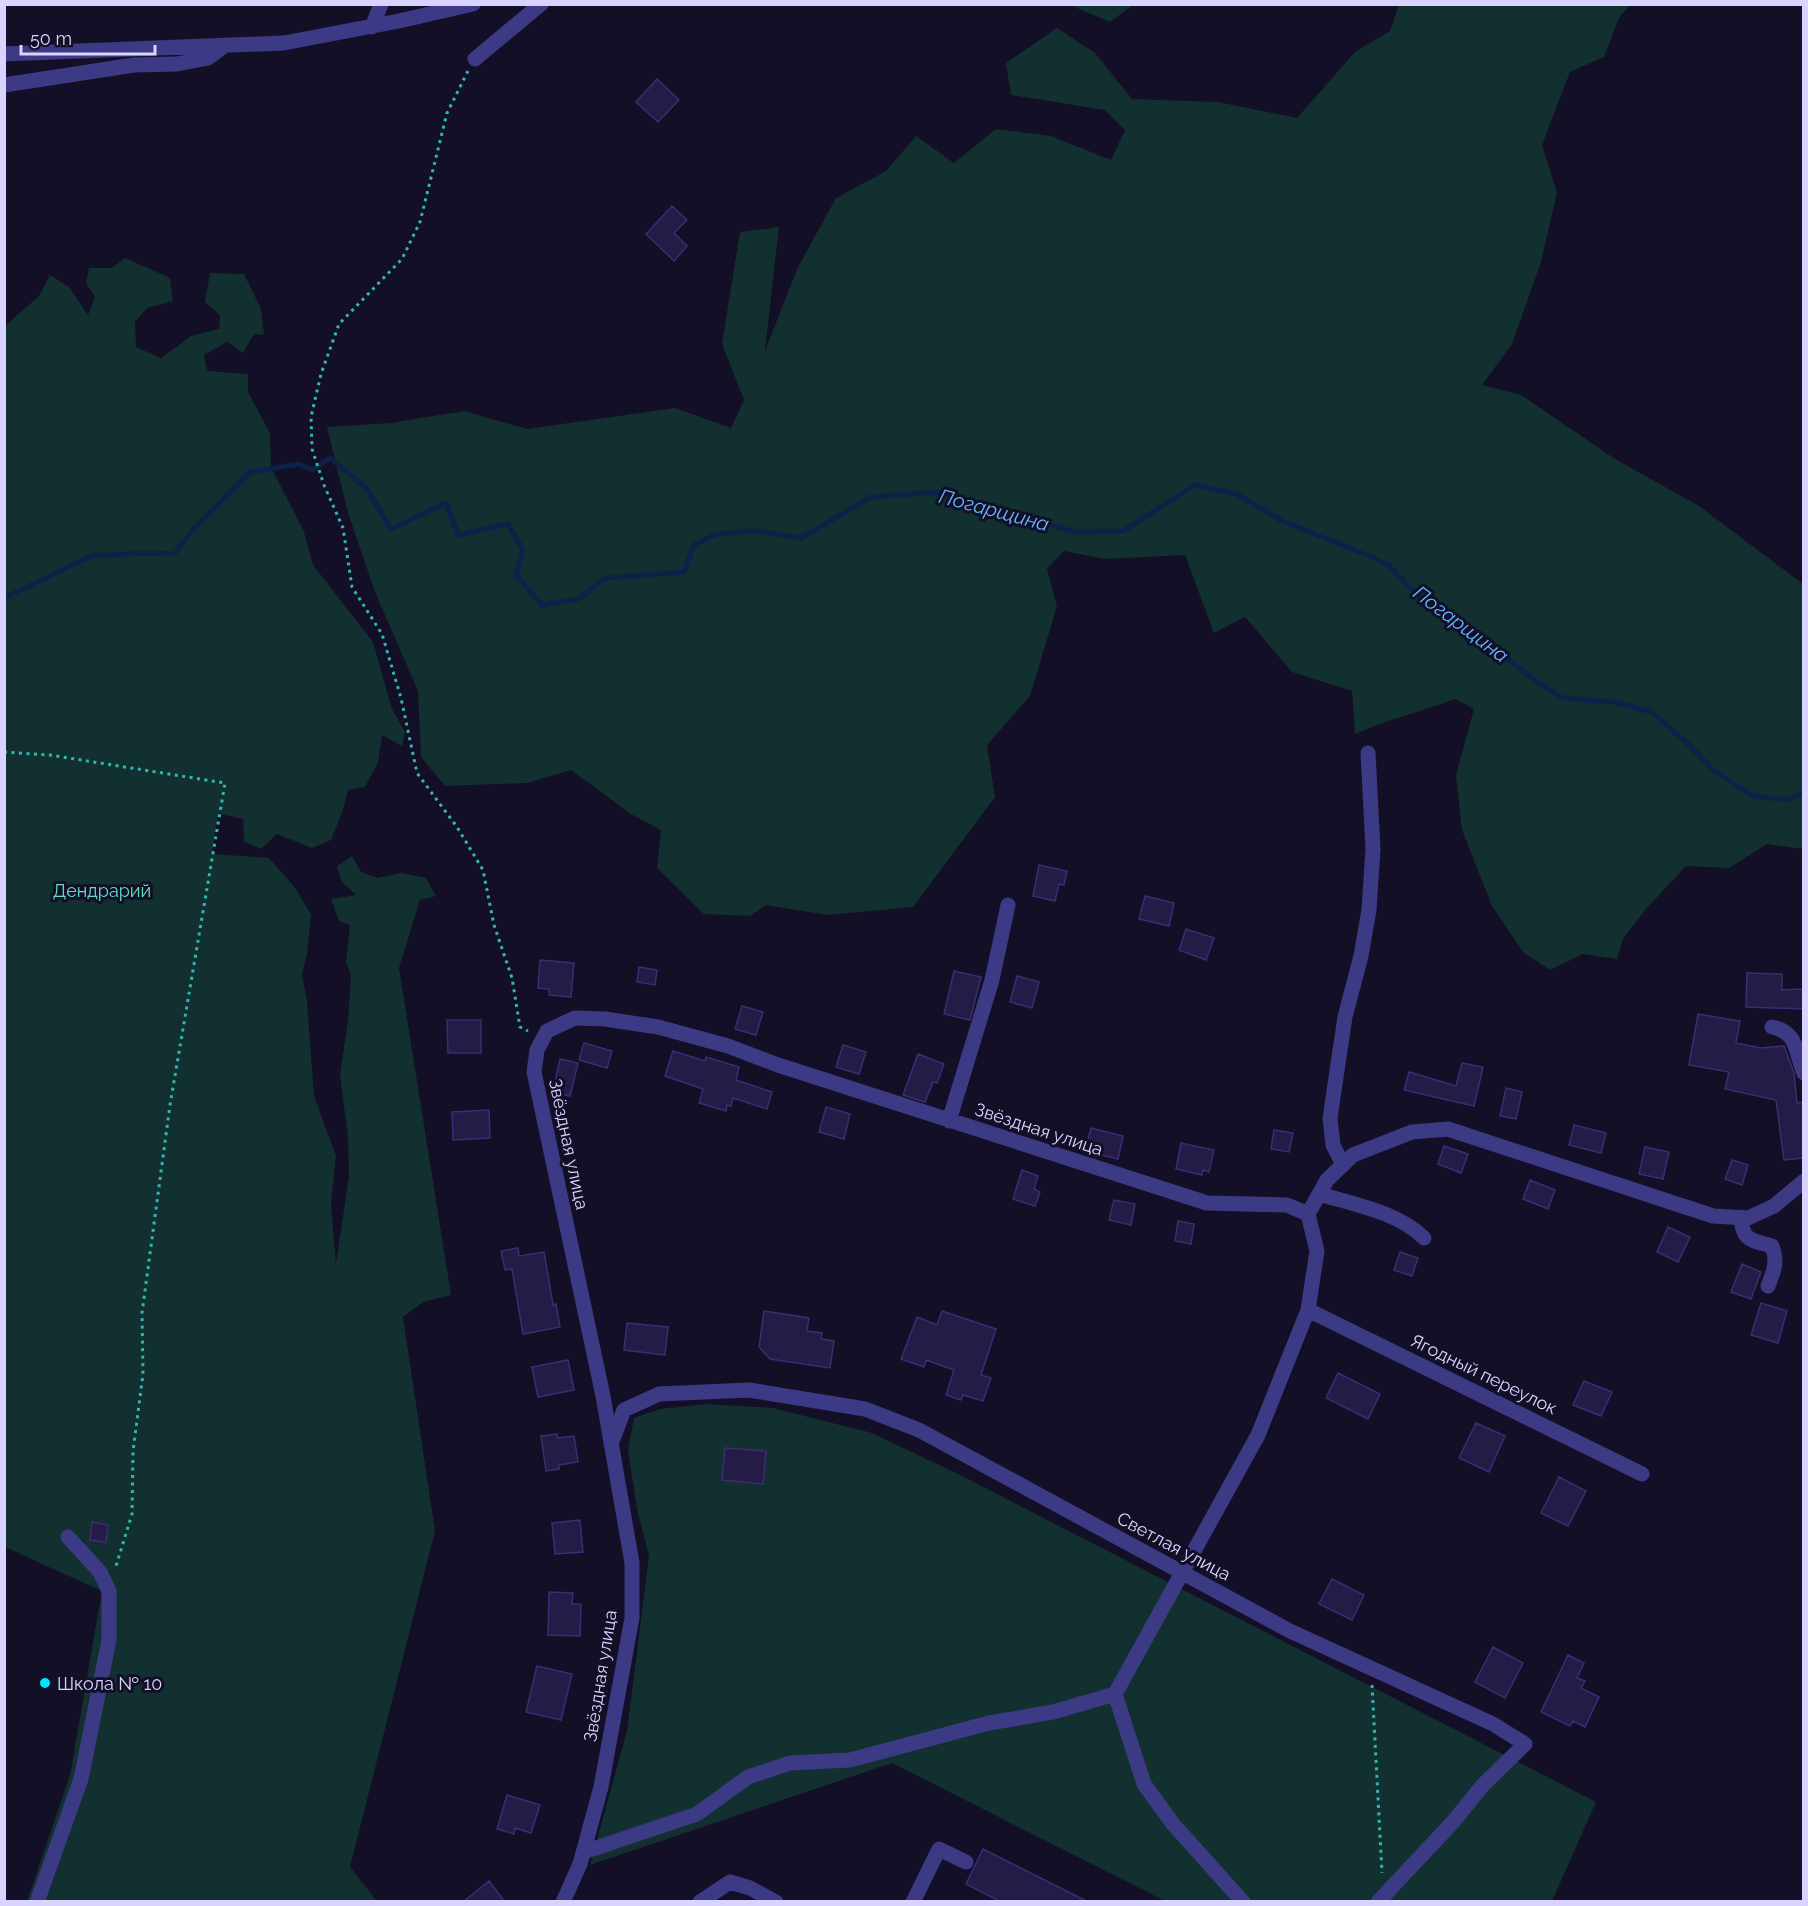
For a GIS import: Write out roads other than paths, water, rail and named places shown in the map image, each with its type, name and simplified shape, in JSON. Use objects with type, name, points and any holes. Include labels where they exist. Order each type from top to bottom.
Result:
[{"type":"street","points":[[372,27],[381,4]]},
{"type":"street","points":[[4,54],[284,43],[372,27],[474,4]]},
{"type":"street","points":[[475,59],[541,4]]},
{"type":"street","points":[[4,85],[134,65],[177,64],[208,58],[224,46]]},
{"type":"street","points":[[1343,1165],[1333,1145],[1330,1118],[1345,1017],[1361,956],[1369,910],[1373,849],[1368,753]]},
{"type":"street","points":[[949,1121],[992,980],[1008,905]]},
{"type":"street","name":"Звёздная улица","points":[[563,1902],[584,1852],[601,1787],[632,1618],[632,1563],[603,1396],[534,1072],[537,1050],[547,1031],[575,1018],[605,1019],[658,1027],[728,1046],[778,1065],[1207,1203],[1287,1205],[1308,1214]]},
{"type":"street","points":[[1772,1027],[1781,1029],[1790,1035],[1803,1073]]},
{"type":"street","points":[[584,1852],[697,1814],[748,1777],[790,1763],[850,1760],[989,1723],[1053,1712],[1116,1694],[1258,1435],[1308,1310],[1317,1251],[1308,1214],[1327,1180],[1353,1155],[1412,1132],[1448,1129],[1713,1216],[1748,1218],[1774,1206],[1803,1182]]},
{"type":"street","points":[[1319,1194],[1369,1208],[1417,1231],[1424,1238]]},
{"type":"street","points":[[1741,1217],[1742,1232],[1748,1239],[1772,1246],[1776,1255],[1776,1268],[1768,1286]]},
{"type":"street","name":"Ягодный переулок","points":[[1308,1310],[1642,1473]]},
{"type":"street","name":"Светлая улица","points":[[611,1444],[624,1410],[659,1394],[750,1390],[865,1409],[919,1430],[1290,1630],[1493,1724],[1525,1744],[1482,1786],[1453,1822],[1381,1898]]},
{"type":"street","points":[[37,1902],[81,1779],[110,1640],[109,1591],[100,1572],[68,1537]]},
{"type":"street","points":[[1116,1694],[1144,1784],[1173,1824],[1243,1902]]},
{"type":"street","points":[[913,1902],[939,1849],[966,1862]]},
{"type":"street","points":[[700,1902],[730,1882],[750,1888],[776,1902]]},
{"type":"waterway","name":"Погарщина","points":[[4,598],[91,556],[174,554],[191,532],[250,472],[299,464],[312,470],[330,458],[367,489],[391,529],[446,503],[458,535],[508,524],[523,550],[516,575],[542,605],[579,599],[605,578],[684,572],[694,545],[716,534],[755,531],[801,538],[871,497],[938,492],[1075,532],[1123,531],[1195,485],[1237,494],[1284,522],[1387,564],[1421,598],[1492,646],[1529,676],[1562,698],[1614,702],[1652,712],[1713,770],[1753,796],[1789,800],[1804,792]]},
{"type":"place","name":"Школа № 10","points":[[45,1683]]},
{"type":"park label","name":"Дендрарий","points":[[102,890]]}]
